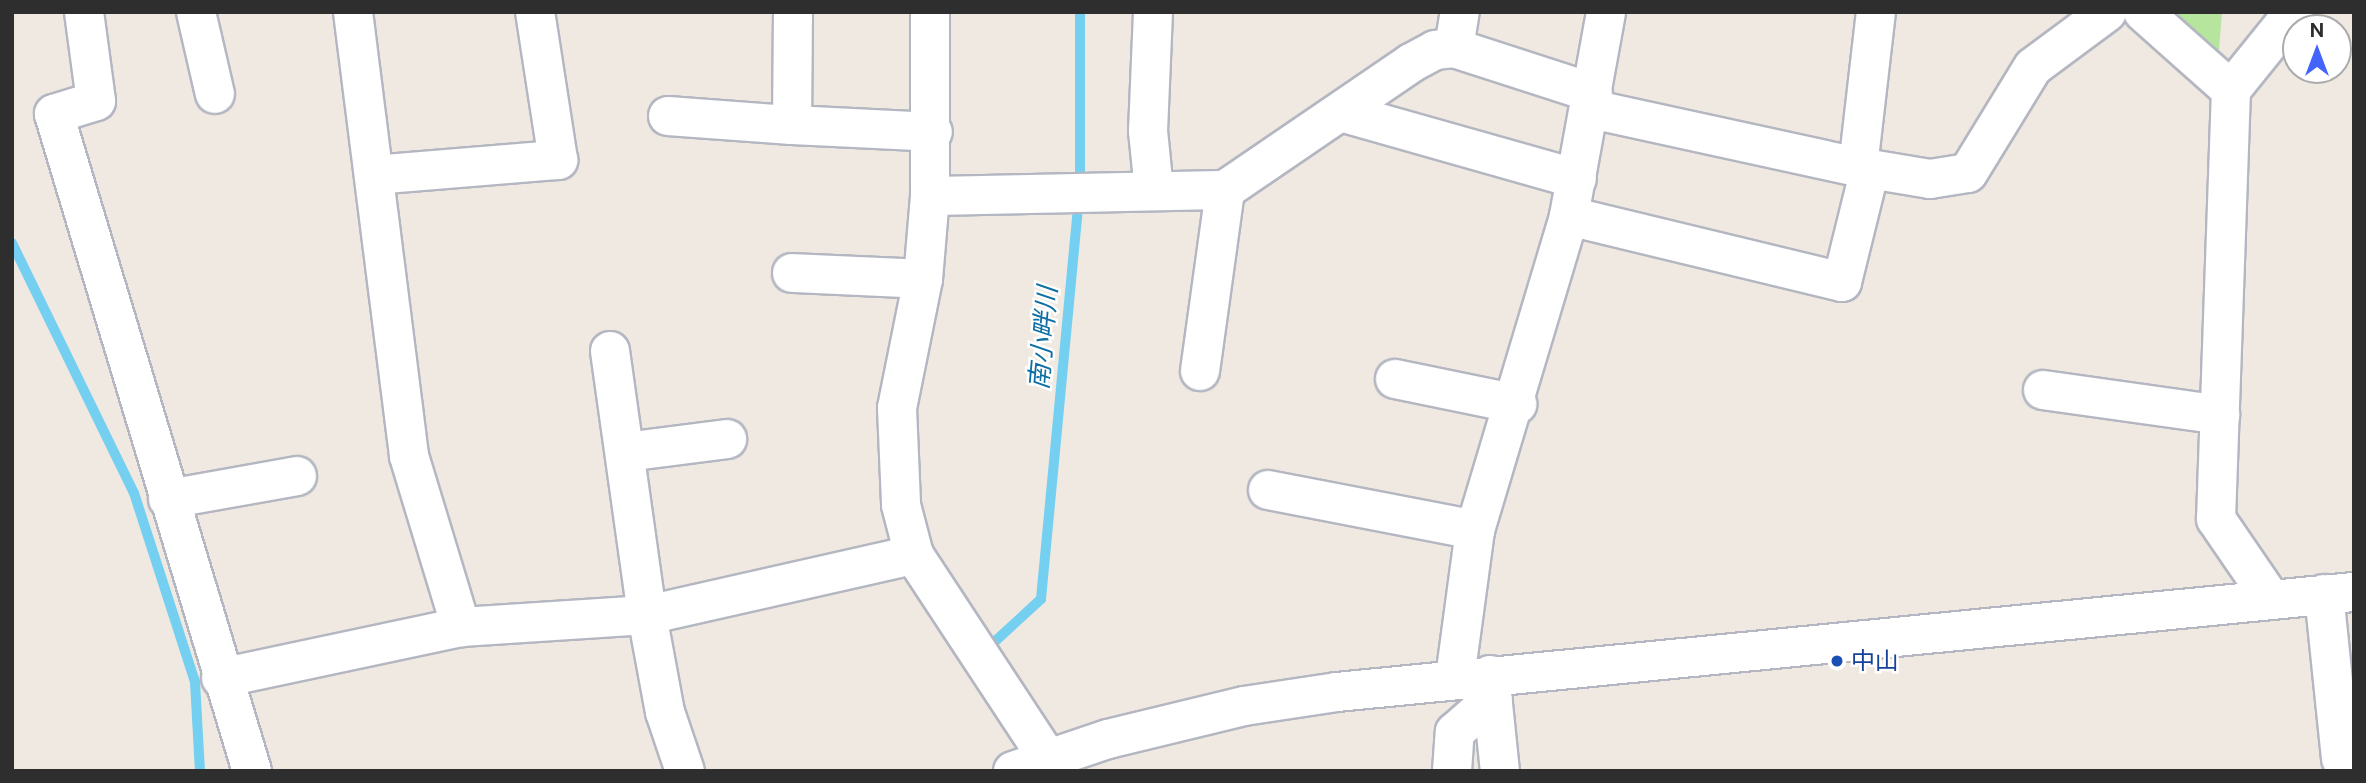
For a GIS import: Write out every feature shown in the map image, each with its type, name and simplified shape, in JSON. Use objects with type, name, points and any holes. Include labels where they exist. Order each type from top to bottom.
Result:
[{"type":"street","points":[[84,12],[96,101],[54,114],[252,771]]},
{"type":"street","points":[[196,12],[215,94]]},
{"type":"street","points":[[374,175],[558,160],[535,12]]},
{"type":"street","points":[[792,125],[793,12]]},
{"type":"street","points":[[930,12],[933,132],[930,196],[923,279],[897,408],[896,457],[914,555],[1031,765],[1244,706],[1479,684],[2270,598],[2339,593],[2337,761]]},
{"type":"street","points":[[1153,12],[1149,131],[1154,190]]},
{"type":"street","points":[[1500,771],[1479,684],[1475,530],[1517,404],[1569,216],[1592,101],[1606,12]]},
{"type":"street","points":[[1569,216],[1842,282],[1864,168],[1876,12]]},
{"type":"street","points":[[930,196],[1226,190],[1344,113],[1411,63],[1435,50],[1457,30],[1592,101],[1864,168],[1930,179],[1968,173],[2033,68],[2107,12]]},
{"type":"street","points":[[2143,12],[2231,90]]},
{"type":"street","points":[[2270,598],[2216,519],[2231,90],[2294,12]]},
{"type":"street","points":[[357,13],[409,456],[461,627]]},
{"type":"street","points":[[1344,113],[1577,179]]},
{"type":"street","points":[[668,116],[933,132]]},
{"type":"street","points":[[1200,371],[1226,190]]},
{"type":"street","points":[[792,273],[923,279]]},
{"type":"street","points":[[610,351],[647,615],[666,712],[685,771]]},
{"type":"street","points":[[1395,379],[1517,404]]},
{"type":"street","points":[[2043,390],[2220,415]]},
{"type":"street","points":[[626,452],[727,439]]},
{"type":"street","points":[[168,499],[297,476]]},
{"type":"street","points":[[1268,490],[1475,530]]},
{"type":"street","points":[[222,678],[461,627],[647,615],[914,555]]},
{"type":"street","points":[[1452,771],[1455,732],[1479,684]]},
{"type":"green space","points":[[2157,12],[2222,12],[2218,62]]},
{"type":"waterway","name":"南小畔川","points":[[991,645],[1041,599],[1080,185],[1080,12]]},
{"type":"waterway","points":[[12,243],[134,493],[195,682],[200,771]]},
{"type":"place","name":"中山","points":[[1837,661]]}]
